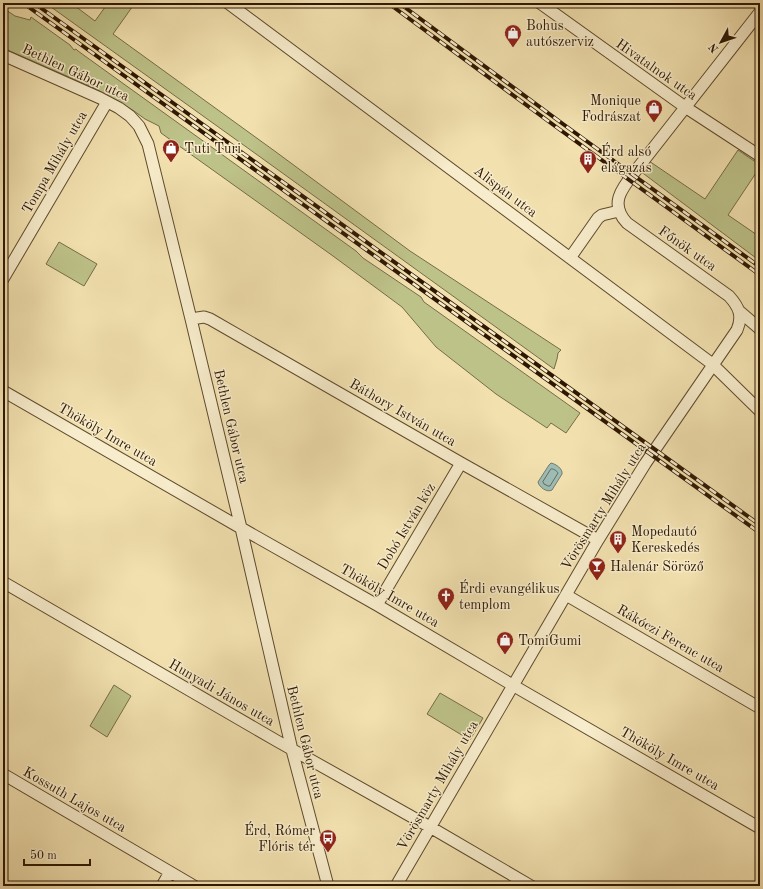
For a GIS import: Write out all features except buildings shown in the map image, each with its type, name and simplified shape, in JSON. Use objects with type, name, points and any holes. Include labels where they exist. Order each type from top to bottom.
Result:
[{"type":"street","name":"Alispán utca","points":[[228,3],[714,365],[760,412]]},
{"type":"street","name":"Hivatalnok utca","points":[[540,3],[685,107],[760,156]]},
{"type":"street","points":[[570,258],[598,218],[602,215],[619,211],[618,198],[622,188],[758,16]]},
{"type":"street","name":"Bethlen Gábor utca","points":[[3,55],[107,102],[130,116],[139,126],[148,144],[241,528],[292,750],[328,886]]},
{"type":"street","name":"Tompa Mihály utca","points":[[3,279],[107,102]]},
{"type":"street","name":"Főnök utca","points":[[619,211],[622,218],[627,223],[729,296],[739,311],[760,329]]},
{"type":"street","name":"Vörösmarty Mihály utca","points":[[396,886],[598,540],[646,464],[737,330],[740,318],[739,311]]},
{"type":"street","name":"Báthory István utca","points":[[191,319],[204,317],[210,319],[598,540]]},
{"type":"street","name":"Thököly Imre utca","points":[[3,391],[377,605],[760,828]]},
{"type":"street","name":"Dobó István köz","points":[[377,605],[461,463]]},
{"type":"street","name":"Hunyadi János utca","points":[[3,582],[292,750],[430,827],[531,886]]},
{"type":"street","name":"Rákóczi Ferenc utca","points":[[566,595],[760,708]]},
{"type":"street","name":"Kossuth Lajos utca","points":[[3,774],[194,886]]},
{"type":"street","points":[[162,886],[170,872]]},
{"type":"green space","points":[[50,3],[71,3],[95,21],[108,3],[135,3],[113,34],[410,251],[561,350],[558,353],[554,369],[51,7],[52,5]]},
{"type":"green space","points":[[3,8],[15,16],[30,20],[31,17],[70,45],[74,50],[76,49],[356,251],[363,258],[421,297],[424,302],[580,413],[566,433],[551,423],[547,428],[496,394],[436,347],[402,307],[161,133],[159,126],[96,89],[3,48]]},
{"type":"green space","points":[[738,150],[760,165],[760,167],[728,215],[760,237],[760,261],[640,171],[649,161],[705,199]]},
{"type":"green space","points":[[59,242],[97,264],[84,286],[46,264]]},
{"type":"green space","points":[[114,685],[131,696],[107,737],[90,726]]},
{"type":"green space","points":[[440,693],[483,718],[470,740],[427,714]]},
{"type":"water","points":[[551,463],[559,467],[562,474],[552,490],[548,491],[542,488],[538,482]]},
{"type":"railway","points":[[23,3],[760,533]]},
{"type":"railway","points":[[34,3],[760,525]]},
{"type":"railway","points":[[388,3],[760,275]]},
{"type":"railway","points":[[399,3],[760,267]]},
{"type":"place","name":"Bohus autószerviz","points":[[513,48]]},
{"type":"place","name":"Monique Fodrászat","points":[[654,123]]},
{"type":"place","name":"Tuti Turi","points":[[171,163]]},
{"type":"place","name":"Érd alsó elágazás","points":[[588,174]]},
{"type":"place","name":"Mopedautó Kereskedés","points":[[618,554]]},
{"type":"place","name":"Halenár Söröző","points":[[597,581]]},
{"type":"place","name":"Érdi evangélikus templom","points":[[446,611]]},
{"type":"place","name":"TomiGumi","points":[[505,655]]},
{"type":"place","name":"Érd, Rómer Flóris tér","points":[[328,853]]}]
